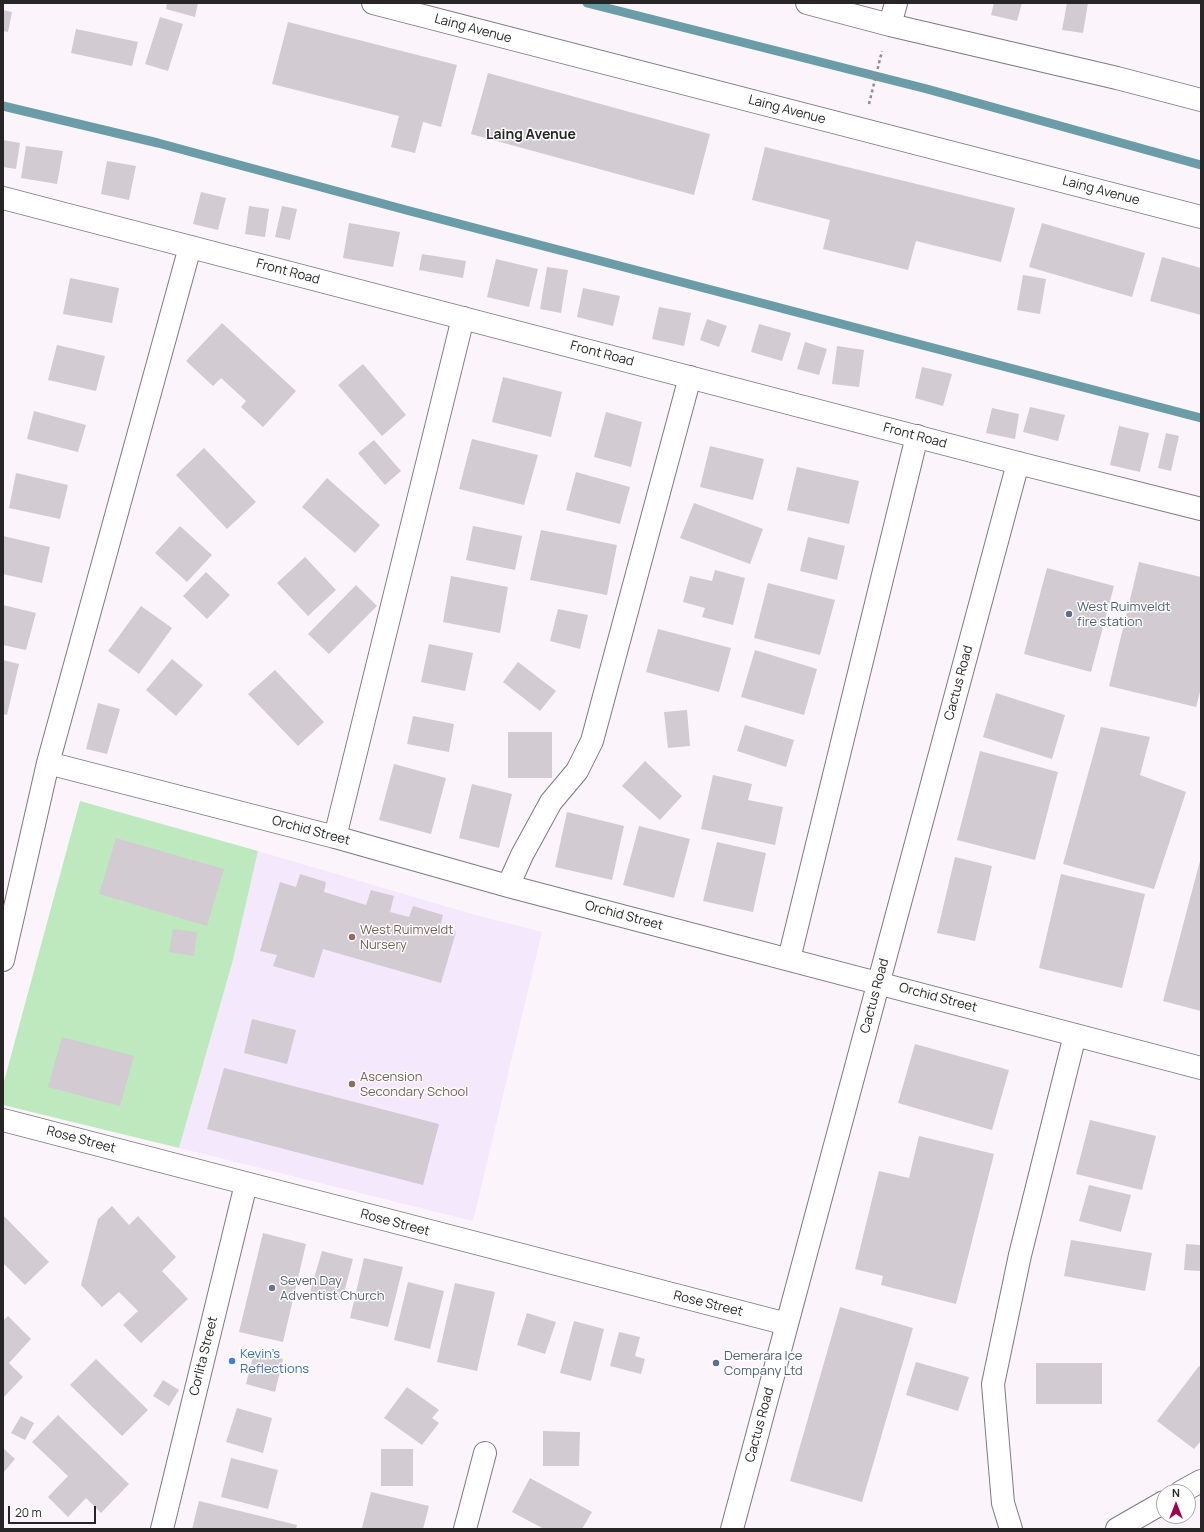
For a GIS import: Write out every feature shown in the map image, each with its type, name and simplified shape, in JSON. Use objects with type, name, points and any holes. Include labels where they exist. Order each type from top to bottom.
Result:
[{"type":"street","name":"Laing Avenue","points":[[373,3],[1201,217]]},
{"type":"street","points":[[807,3],[890,25],[1117,78],[1201,100]]},
{"type":"street","points":[[890,25],[896,3]]},
{"type":"street","name":"Front Road","points":[[3,198],[1018,463],[1201,509]]},
{"type":"street","points":[[3,960],[48,763],[190,247]]},
{"type":"street","points":[[335,837],[463,318]]},
{"type":"street","points":[[508,886],[522,855],[551,802],[577,772],[592,741],[690,377]]},
{"type":"street","points":[[789,959],[918,436]]},
{"type":"street","name":"Cactus Road","points":[[734,1528],[787,1324],[1018,463]]},
{"type":"street","name":"Orchid Street","points":[[48,763],[335,837],[508,886],[1201,1068]]},
{"type":"street","points":[[1011,1529],[1003,1503],[993,1384],[1020,1255],[1076,1035]]},
{"type":"street","name":"Rose Street","points":[[3,1120],[787,1324]]},
{"type":"street","name":"Corlita Street","points":[[162,1529],[246,1184]]},
{"type":"street","points":[[465,1529],[485,1452]]},
{"type":"street","points":[[1117,1529],[1156,1507]]},
{"type":"path","points":[[870,102],[881,55]]},
{"type":"shaded area","name":"Ascension Secondary School","points":[[258,851],[472,914],[542,932],[473,1221],[179,1148],[233,960]]},
{"type":"green space","points":[[80,801],[258,851],[233,960],[179,1148],[3,1105],[3,1085]]},
{"type":"building","points":[[167,3],[198,3],[195,17],[166,9]]},
{"type":"building","points":[[994,3],[1022,3],[1017,21],[991,15]]},
{"type":"building","points":[[1067,3],[1088,3],[1083,33],[1062,30]]},
{"type":"building","points":[[3,10],[12,12],[8,32],[3,31]]},
{"type":"building","points":[[160,17],[183,24],[168,71],[145,64]]},
{"type":"building","points":[[288,22],[457,65],[441,127],[423,122],[415,153],[391,147],[399,116],[272,84]]},
{"type":"building","points":[[76,29],[138,42],[132,66],[71,53]]},
{"type":"building","points":[[488,73],[710,134],[694,195],[471,134]]},
{"type":"building","points":[[3,140],[20,143],[16,169],[3,167]]},
{"type":"building","points":[[26,146],[63,151],[57,184],[21,178]]},
{"type":"building","points":[[765,147],[1015,208],[1001,262],[916,241],[908,270],[823,249],[830,220],[752,200]]},
{"type":"building","points":[[107,161],[136,166],[129,200],[101,194]]},
{"type":"building","points":[[201,192],[226,198],[218,230],[193,224]]},
{"type":"building","points":[[249,206],[269,209],[265,237],[245,234]]},
{"type":"building","points":[[282,206],[297,209],[290,240],[275,237]]},
{"type":"building","points":[[349,223],[400,232],[393,267],[343,258]]},
{"type":"building","points":[[1042,223],[1145,253],[1132,297],[1029,267]]},
{"type":"building","points":[[422,254],[466,261],[463,278],[419,270]]},
{"type":"building","points":[[1162,257],[1201,268],[1201,315],[1150,301]]},
{"type":"building","points":[[496,259],[538,269],[529,307],[487,297]]},
{"type":"building","points":[[547,267],[568,270],[561,313],[540,309]]},
{"type":"building","points":[[1023,275],[1046,279],[1040,314],[1017,310]]},
{"type":"building","points":[[70,278],[119,288],[112,323],[63,314]]},
{"type":"building","points":[[583,288],[620,296],[613,326],[577,317]]},
{"type":"building","points":[[659,307],[691,313],[684,346],[652,339]]},
{"type":"building","points":[[707,319],[727,326],[719,347],[700,340]]},
{"type":"building","points":[[222,323],[296,391],[263,427],[241,407],[246,401],[221,378],[213,386],[186,361]]},
{"type":"building","points":[[759,324],[791,333],[782,361],[751,352]]},
{"type":"building","points":[[805,342],[827,349],[819,375],[797,369]]},
{"type":"building","points":[[57,345],[105,356],[96,391],[48,380]]},
{"type":"building","points":[[837,346],[864,350],[859,387],[832,384]]},
{"type":"building","points":[[363,364],[406,415],[382,436],[338,385]]},
{"type":"building","points":[[922,367],[952,374],[943,406],[915,398]]},
{"type":"building","points":[[503,377],[562,392],[551,437],[492,422]]},
{"type":"building","points":[[1030,407],[1065,415],[1058,441],[1023,432]]},
{"type":"building","points":[[992,408],[1019,414],[1015,439],[986,433]]},
{"type":"building","points":[[34,411],[86,425],[78,452],[27,439]]},
{"type":"building","points":[[606,412],[642,422],[631,467],[594,457]]},
{"type":"building","points":[[1119,426],[1149,433],[1140,472],[1110,465]]},
{"type":"building","points":[[1166,433],[1179,436],[1171,471],[1158,468]]},
{"type":"building","points":[[472,439],[538,455],[524,505],[459,489]]},
{"type":"building","points":[[374,440],[401,471],[385,485],[358,453]]},
{"type":"building","points":[[710,446],[764,459],[753,500],[700,487]]},
{"type":"building","points":[[204,448],[256,502],[227,529],[176,475]]},
{"type":"building","points":[[797,467],[859,481],[849,524],[787,510]]},
{"type":"building","points":[[576,472],[630,487],[620,524],[566,510]]},
{"type":"building","points":[[16,473],[68,485],[60,519],[9,508]]},
{"type":"building","points":[[327,478],[380,525],[355,553],[302,507]]},
{"type":"building","points":[[694,503],[763,529],[750,564],[680,538]]},
{"type":"building","points":[[180,526],[212,555],[187,582],[155,553]]},
{"type":"building","points":[[473,526],[522,536],[515,570],[466,560]]},
{"type":"building","points":[[541,530],[617,545],[607,595],[530,580]]},
{"type":"building","points":[[3,536],[50,547],[42,583],[3,574]]},
{"type":"building","points":[[808,537],[845,546],[837,580],[800,571]]},
{"type":"building","points":[[305,557],[336,590],[308,616],[277,583]]},
{"type":"building","points":[[1139,562],[1201,577],[1201,688],[1196,707],[1109,686]]},
{"type":"building","points":[[1047,568],[1114,586],[1091,672],[1024,654]]},
{"type":"building","points":[[715,570],[745,578],[733,625],[702,617],[705,608],[683,602],[690,576],[712,581]]},
{"type":"building","points":[[206,572],[230,595],[207,619],[183,596]]},
{"type":"building","points":[[451,576],[508,587],[500,633],[443,622]]},
{"type":"building","points":[[768,583],[835,600],[820,655],[754,638]]},
{"type":"building","points":[[356,585],[377,606],[329,654],[308,634]]},
{"type":"building","points":[[3,605],[36,613],[26,650],[3,645]]},
{"type":"building","points":[[141,606],[172,628],[139,674],[108,651]]},
{"type":"building","points":[[558,609],[588,615],[580,649],[550,641]]},
{"type":"building","points":[[658,629],[731,648],[719,692],[646,672]]},
{"type":"building","points":[[429,644],[473,653],[465,691],[421,682]]},
{"type":"building","points":[[755,650],[817,669],[804,715],[741,697]]},
{"type":"building","points":[[172,659],[203,685],[176,716],[146,690]]},
{"type":"building","points":[[3,660],[19,664],[7,715],[3,714]]},
{"type":"building","points":[[518,662],[556,691],[540,711],[503,682]]},
{"type":"building","points":[[275,670],[324,722],[298,746],[248,694]]},
{"type":"building","points":[[996,693],[1065,715],[1052,759],[983,737]]},
{"type":"building","points":[[98,703],[120,709],[107,754],[86,749]]},
{"type":"building","points":[[687,710],[690,746],[668,748],[664,712]]},
{"type":"building","points":[[413,716],[454,724],[449,752],[407,744]]},
{"type":"building","points":[[745,725],[794,740],[786,767],[737,751]]},
{"type":"building","points":[[1101,727],[1150,737],[1140,775],[1186,792],[1154,889],[1063,864]]},
{"type":"building","points":[[508,732],[552,732],[552,778],[508,778]]},
{"type":"building","points":[[980,751],[1058,772],[1035,860],[957,840]]},
{"type":"building","points":[[645,761],[682,796],[660,820],[622,786]]},
{"type":"building","points":[[394,764],[446,778],[431,834],[379,820]]},
{"type":"building","points":[[713,775],[752,784],[748,800],[783,807],[775,845],[701,829]]},
{"type":"building","points":[[472,784],[512,794],[499,848],[459,838]]},
{"type":"building","points":[[567,812],[624,826],[612,880],[555,867]]},
{"type":"building","points":[[639,826],[690,839],[674,898],[623,885]]},
{"type":"building","points":[[116,838],[224,869],[207,926],[99,894]]},
{"type":"building","points":[[717,842],[766,853],[753,912],[703,901]]},
{"type":"building","points":[[955,857],[992,866],[975,941],[937,933]]},
{"type":"building","points":[[1201,857],[1201,1011],[1163,1001]]},
{"type":"building","points":[[300,874],[326,882],[324,892],[366,905],[371,890],[394,896],[390,912],[409,917],[413,906],[443,915],[440,927],[456,932],[441,983],[323,949],[314,978],[273,966],[277,955],[260,951],[280,882],[296,887]]},
{"type":"building","points":[[1061,874],[1145,894],[1122,988],[1039,968]]},
{"type":"building","points":[[173,929],[197,932],[194,956],[169,952]]},
{"type":"building","points":[[252,1019],[296,1030],[287,1064],[244,1053]]},
{"type":"building","points":[[62,1037],[134,1056],[120,1106],[48,1087]]},
{"type":"building","points":[[915,1044],[1009,1070],[992,1130],[898,1103]]},
{"type":"building","points":[[224,1068],[439,1124],[423,1185],[207,1129]]},
{"type":"building","points":[[1090,1120],[1156,1136],[1142,1190],[1076,1174]]},
{"type":"building","points":[[919,1136],[994,1154],[956,1304],[881,1285],[883,1276],[855,1269],[879,1171],[909,1178]]},
{"type":"building","points":[[1089,1185],[1131,1195],[1121,1232],[1079,1221]]},
{"type":"building","points":[[112,1206],[129,1225],[138,1216],[176,1257],[162,1271],[188,1299],[141,1343],[123,1325],[138,1311],[119,1292],[102,1307],[81,1285],[98,1219]]},
{"type":"building","points":[[3,1215],[49,1262],[25,1285],[3,1263]]},
{"type":"building","name":"Seven Day Adventist Church","points":[[263,1233],[306,1244],[283,1342],[239,1332]]},
{"type":"building","points":[[1071,1240],[1152,1253],[1145,1291],[1064,1276]]},
{"type":"building","points":[[1186,1244],[1201,1245],[1201,1271],[1184,1270]]},
{"type":"building","points":[[322,1251],[353,1259],[342,1300],[310,1292]]},
{"type":"building","points":[[364,1258],[403,1267],[388,1327],[350,1318]]},
{"type":"building","points":[[408,1282],[444,1291],[430,1349],[394,1340]]},
{"type":"building","points":[[455,1283],[495,1292],[477,1371],[437,1362]]},
{"type":"building","points":[[840,1307],[913,1328],[862,1502],[790,1481]]},
{"type":"building","points":[[527,1313],[556,1322],[545,1354],[517,1345]]},
{"type":"building","points":[[8,1316],[31,1339],[9,1363],[23,1377],[3,1398],[3,1321]]},
{"type":"building","points":[[574,1321],[604,1329],[591,1381],[560,1373]]},
{"type":"building","points":[[619,1332],[640,1337],[635,1356],[645,1359],[641,1374],[610,1366]]},
{"type":"building","points":[[254,1352],[283,1359],[275,1392],[246,1384]]},
{"type":"building","points":[[96,1359],[148,1410],[122,1436],[70,1385]]},
{"type":"building","points":[[916,1362],[969,1377],[958,1411],[906,1395]]},
{"type":"building","points":[[1036,1363],[1102,1363],[1102,1404],[1036,1404]]},
{"type":"building","points":[[1199,1366],[1201,1367],[1201,1441],[1194,1449],[1157,1421]]},
{"type":"building","points":[[163,1380],[179,1390],[169,1406],[153,1396]]},
{"type":"building","points":[[407,1387],[439,1410],[432,1418],[439,1423],[422,1445],[384,1418]]},
{"type":"building","points":[[237,1408],[272,1418],[263,1453],[226,1442]]},
{"type":"building","points":[[58,1415],[129,1484],[101,1513],[86,1498],[68,1517],[48,1497],[68,1476],[32,1442]]},
{"type":"building","points":[[21,1416],[34,1423],[25,1440],[11,1433]]},
{"type":"building","points":[[543,1431],[580,1432],[579,1466],[543,1466]]},
{"type":"building","points":[[3,1448],[15,1459],[3,1473]]},
{"type":"building","points":[[381,1449],[413,1449],[413,1486],[381,1486]]},
{"type":"building","points":[[231,1458],[278,1470],[268,1509],[221,1497]]},
{"type":"building","points":[[530,1478],[592,1512],[582,1529],[544,1529],[512,1512]]},
{"type":"building","points":[[371,1492],[429,1506],[423,1529],[362,1528]]},
{"type":"building","points":[[199,1501],[297,1525],[296,1529],[192,1529]]},
{"type":"waterway","points":[[587,3],[927,89],[1201,165]]},
{"type":"waterway","points":[[3,106],[158,143],[406,210],[1201,418]]},
{"type":"place","name":"West Ruimveldt fire station","points":[[1069,614]]},
{"type":"place","name":"West Ruimveldt Nursery","points":[[352,937]]},
{"type":"place","name":"Ascension Secondary School","points":[[352,1084]]},
{"type":"place","name":"Seven Day Adventist Church","points":[[272,1288]]},
{"type":"place","name":"Kevin’s Reflections","points":[[232,1361]]},
{"type":"place","name":"Demerara Ice Company Ltd","points":[[716,1363]]},
{"type":"district","name":"Laing Avenue","points":[[531,135]]}]
